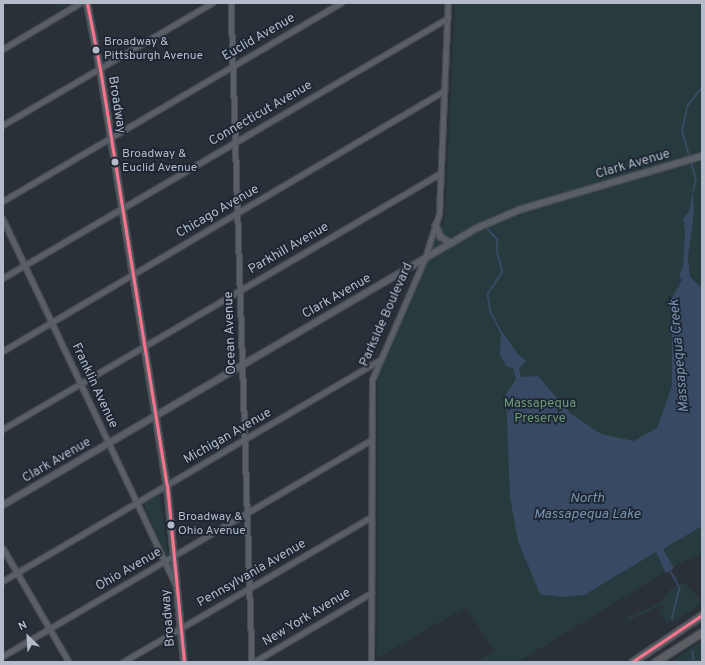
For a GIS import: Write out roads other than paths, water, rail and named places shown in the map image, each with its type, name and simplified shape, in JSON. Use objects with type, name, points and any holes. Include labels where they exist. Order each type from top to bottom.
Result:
[{"type":"highway","points":[[632,662],[702,615]]},
{"type":"highway","points":[[655,662],[702,632]]},
{"type":"main road","name":"Broadway","points":[[87,3],[100,69],[110,138],[123,208],[143,347],[166,485],[182,627],[184,662]]},
{"type":"street","points":[[3,50],[80,3]]},
{"type":"street","points":[[3,125],[212,3]]},
{"type":"street","name":"Ocean Avenue","points":[[231,3],[253,662]]},
{"type":"street","name":"Euclid Avenue","points":[[3,201],[341,3]]},
{"type":"street","name":"Parkside Boulevard","points":[[371,662],[370,442],[372,380],[425,258],[436,225],[441,173],[448,3]]},
{"type":"street","name":"Connecticut Avenue","points":[[3,278],[448,18]]},
{"type":"street","name":"Chicago Avenue","points":[[3,351],[444,91]]},
{"type":"street","name":"Clark Avenue","points":[[3,505],[425,258],[498,217],[702,156]]},
{"type":"street","name":"Parkhill Avenue","points":[[3,429],[441,173]]},
{"type":"street","name":"Franklin Avenue","points":[[3,219],[178,590]]},
{"type":"street","points":[[436,225],[441,237],[451,243]]},
{"type":"street","name":"Michigan Avenue","points":[[3,581],[380,360]]},
{"type":"street","name":"Ohio Avenue","points":[[3,656],[370,442]]},
{"type":"street","name":"Pennsylvania Avenue","points":[[123,662],[250,589],[370,517]]},
{"type":"street","points":[[3,548],[70,662]]},
{"type":"street","name":"New York Avenue","points":[[253,662],[371,593]]},
{"type":"water","name":"North Massapequa Lake","points":[[693,191],[694,211],[688,258],[690,277],[702,288],[702,526],[663,549],[674,568],[666,573],[656,552],[584,595],[561,597],[540,594],[518,541],[510,497],[506,394],[516,379],[513,368],[507,367],[500,355],[501,330],[517,353],[526,361],[519,368],[521,377],[538,376],[571,414],[601,434],[634,441],[657,428],[672,386],[672,298],[682,280],[679,276],[683,266],[685,230],[683,219],[689,211]]},
{"type":"waterway","name":"Massapequa Creek","points":[[693,191],[696,180],[682,131],[687,107],[702,87]]},
{"type":"waterway","points":[[487,228],[498,240],[497,251],[503,272],[488,294],[491,312],[501,332]]},
{"type":"waterway","name":"Massapequa Creek","points":[[670,570],[680,588],[672,619]]},
{"type":"waterway","name":"Massapequa Creek","points":[[693,651],[694,662]]},
{"type":"place","name":"Broadway & Pittsburgh Avenue","points":[[96,50]]},
{"type":"place","name":"Broadway & Euclid Avenue","points":[[115,162]]},
{"type":"place","name":"Broadway & Ohio Avenue","points":[[171,525]]},
{"type":"park label","name":"Massapequa Preserve","points":[[540,412]]}]
